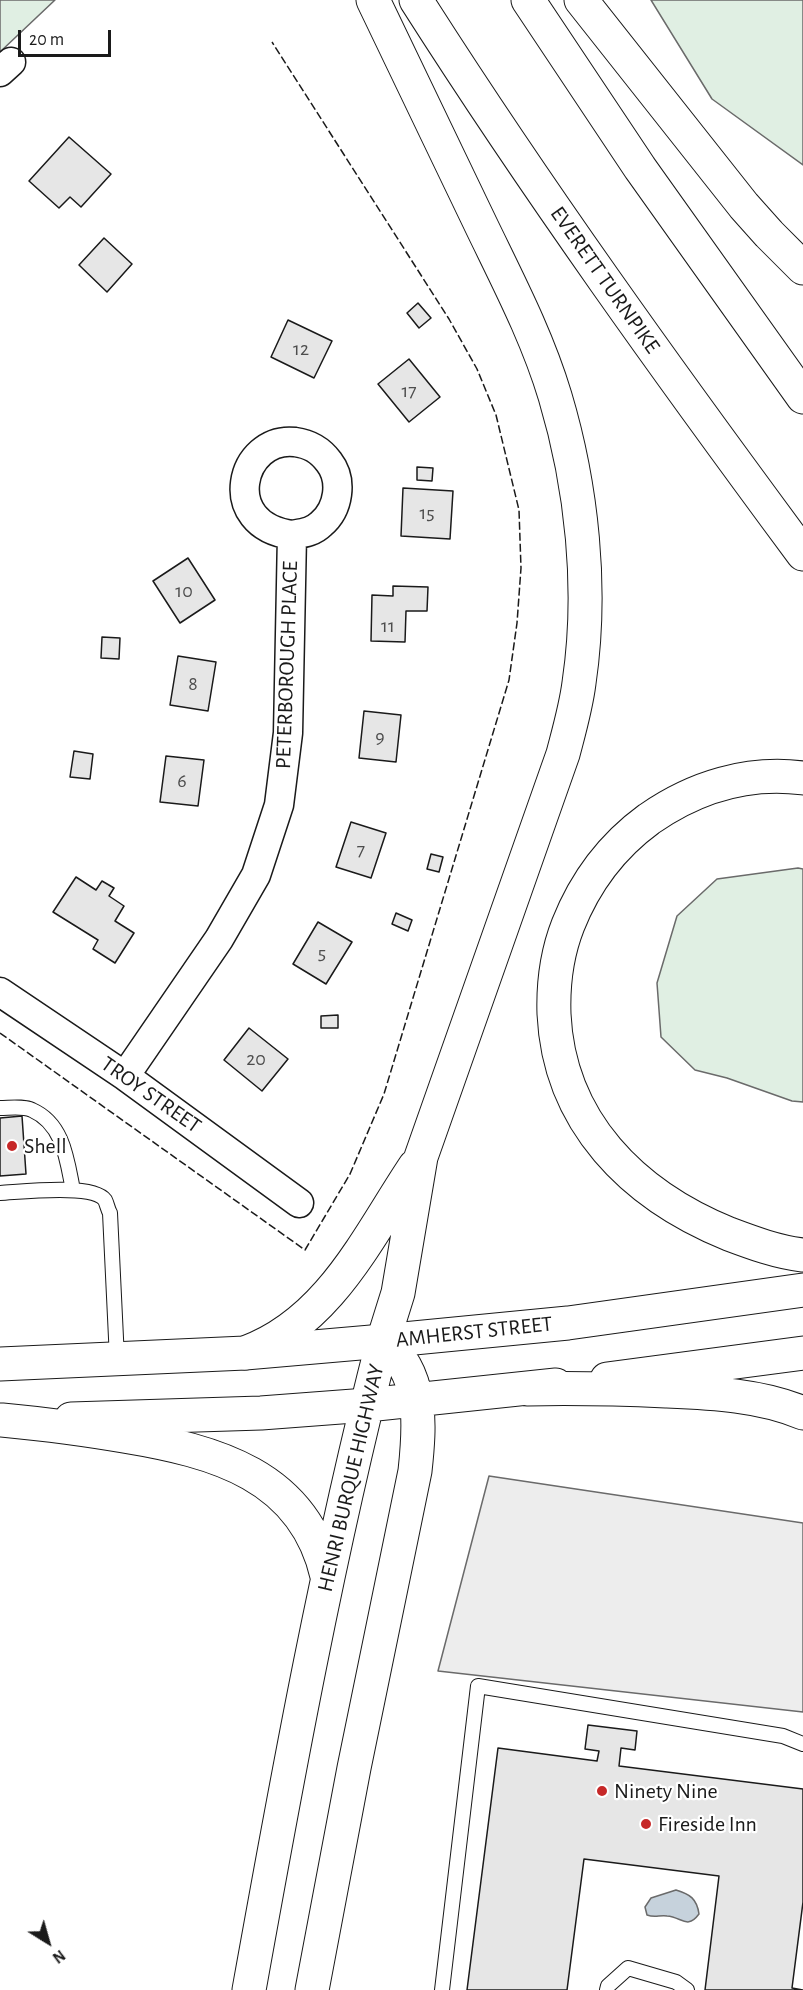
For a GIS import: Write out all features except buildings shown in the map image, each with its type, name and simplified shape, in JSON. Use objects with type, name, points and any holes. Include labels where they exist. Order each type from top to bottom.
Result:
[{"type":"main road","points":[[374,0],[521,308],[548,375],[572,468],[583,550],[584,577],[584,634],[580,674],[563,754],[421,1157],[398,1293],[383,1341]]},
{"type":"main road","name":"EVERETT TURNPIKE","points":[[416,0],[516,153],[645,339],[803,554]]},
{"type":"main road","points":[[528,0],[660,196],[803,397]]},
{"type":"main road","points":[[581,0],[744,206],[803,268]]},
{"type":"main road","points":[[803,778],[784,776],[750,778],[714,786],[675,802],[623,840],[599,868],[572,915],[560,948],[554,1002],[556,1038],[570,1089],[588,1124],[622,1166],[663,1201],[695,1219],[749,1242],[803,1255]]},
{"type":"main road","points":[[245,1353],[262,1347],[286,1333],[322,1300],[356,1258],[421,1157]]},
{"type":"main road","name":"AMHERST STREET","points":[[0,1364],[245,1353],[383,1341],[568,1323],[803,1290]]},
{"type":"main road","name":"HENRI BURQUE HIGHWAY","points":[[312,1990],[354,1768],[412,1491],[418,1434],[416,1401],[410,1374],[401,1359],[383,1341]]},
{"type":"main road","name":"HENRI BURQUE HIGHWAY","points":[[249,1990],[327,1577],[383,1341]]},
{"type":"main road","points":[[1,1420],[223,1415],[416,1401],[803,1353]]},
{"type":"main road","points":[[527,1389],[622,1389],[695,1393],[765,1401],[803,1413]]},
{"type":"main road","points":[[1,1420],[150,1440],[212,1455],[241,1467],[275,1490],[303,1519],[322,1554],[327,1577]]},
{"type":"street","name":"PETERBOROUGH PLACE","points":[[125,1076],[219,939],[256,875],[279,805],[288,733],[292,535]]},
{"type":"street","name":"TROY STREET","points":[[0,992],[125,1076],[299,1203]]},
{"type":"lane","points":[[0,1108],[32,1110],[47,1120],[58,1134],[66,1151],[73,1190]]},
{"type":"lane","points":[[0,1193],[73,1190],[90,1191],[104,1199],[110,1214],[117,1359]]},
{"type":"lane","points":[[442,1990],[478,1686],[783,1736],[803,1744]]},
{"type":"lane","points":[[607,1990],[608,1986],[628,1968],[676,1982],[687,1990]]},
{"type":"green space","points":[[0,0],[55,0],[0,52]]},
{"type":"green space","points":[[651,0],[803,0],[803,165],[712,99]]},
{"type":"green space","points":[[803,869],[803,1102],[792,1101],[727,1078],[695,1070],[661,1037],[657,983],[677,916],[717,879]]},
{"type":"shaded area","points":[[489,1476],[803,1523],[803,1712],[438,1671]]},
{"type":"shaded area","points":[[676,1890],[689,1895],[695,1901],[699,1914],[695,1919],[688,1922],[672,1917],[647,1915],[645,1907],[651,1898]]},
{"type":"fence","points":[[0,1033],[305,1250],[350,1174],[384,1094],[509,680],[517,623],[521,568],[519,510],[496,415],[477,369],[449,319],[272,42]]},
{"type":"place","name":"Shell","points":[[12,1146]]},
{"type":"place","name":"Ninety Nine","points":[[602,1791]]},
{"type":"place","name":"Fireside Inn","points":[[646,1824]]}]
